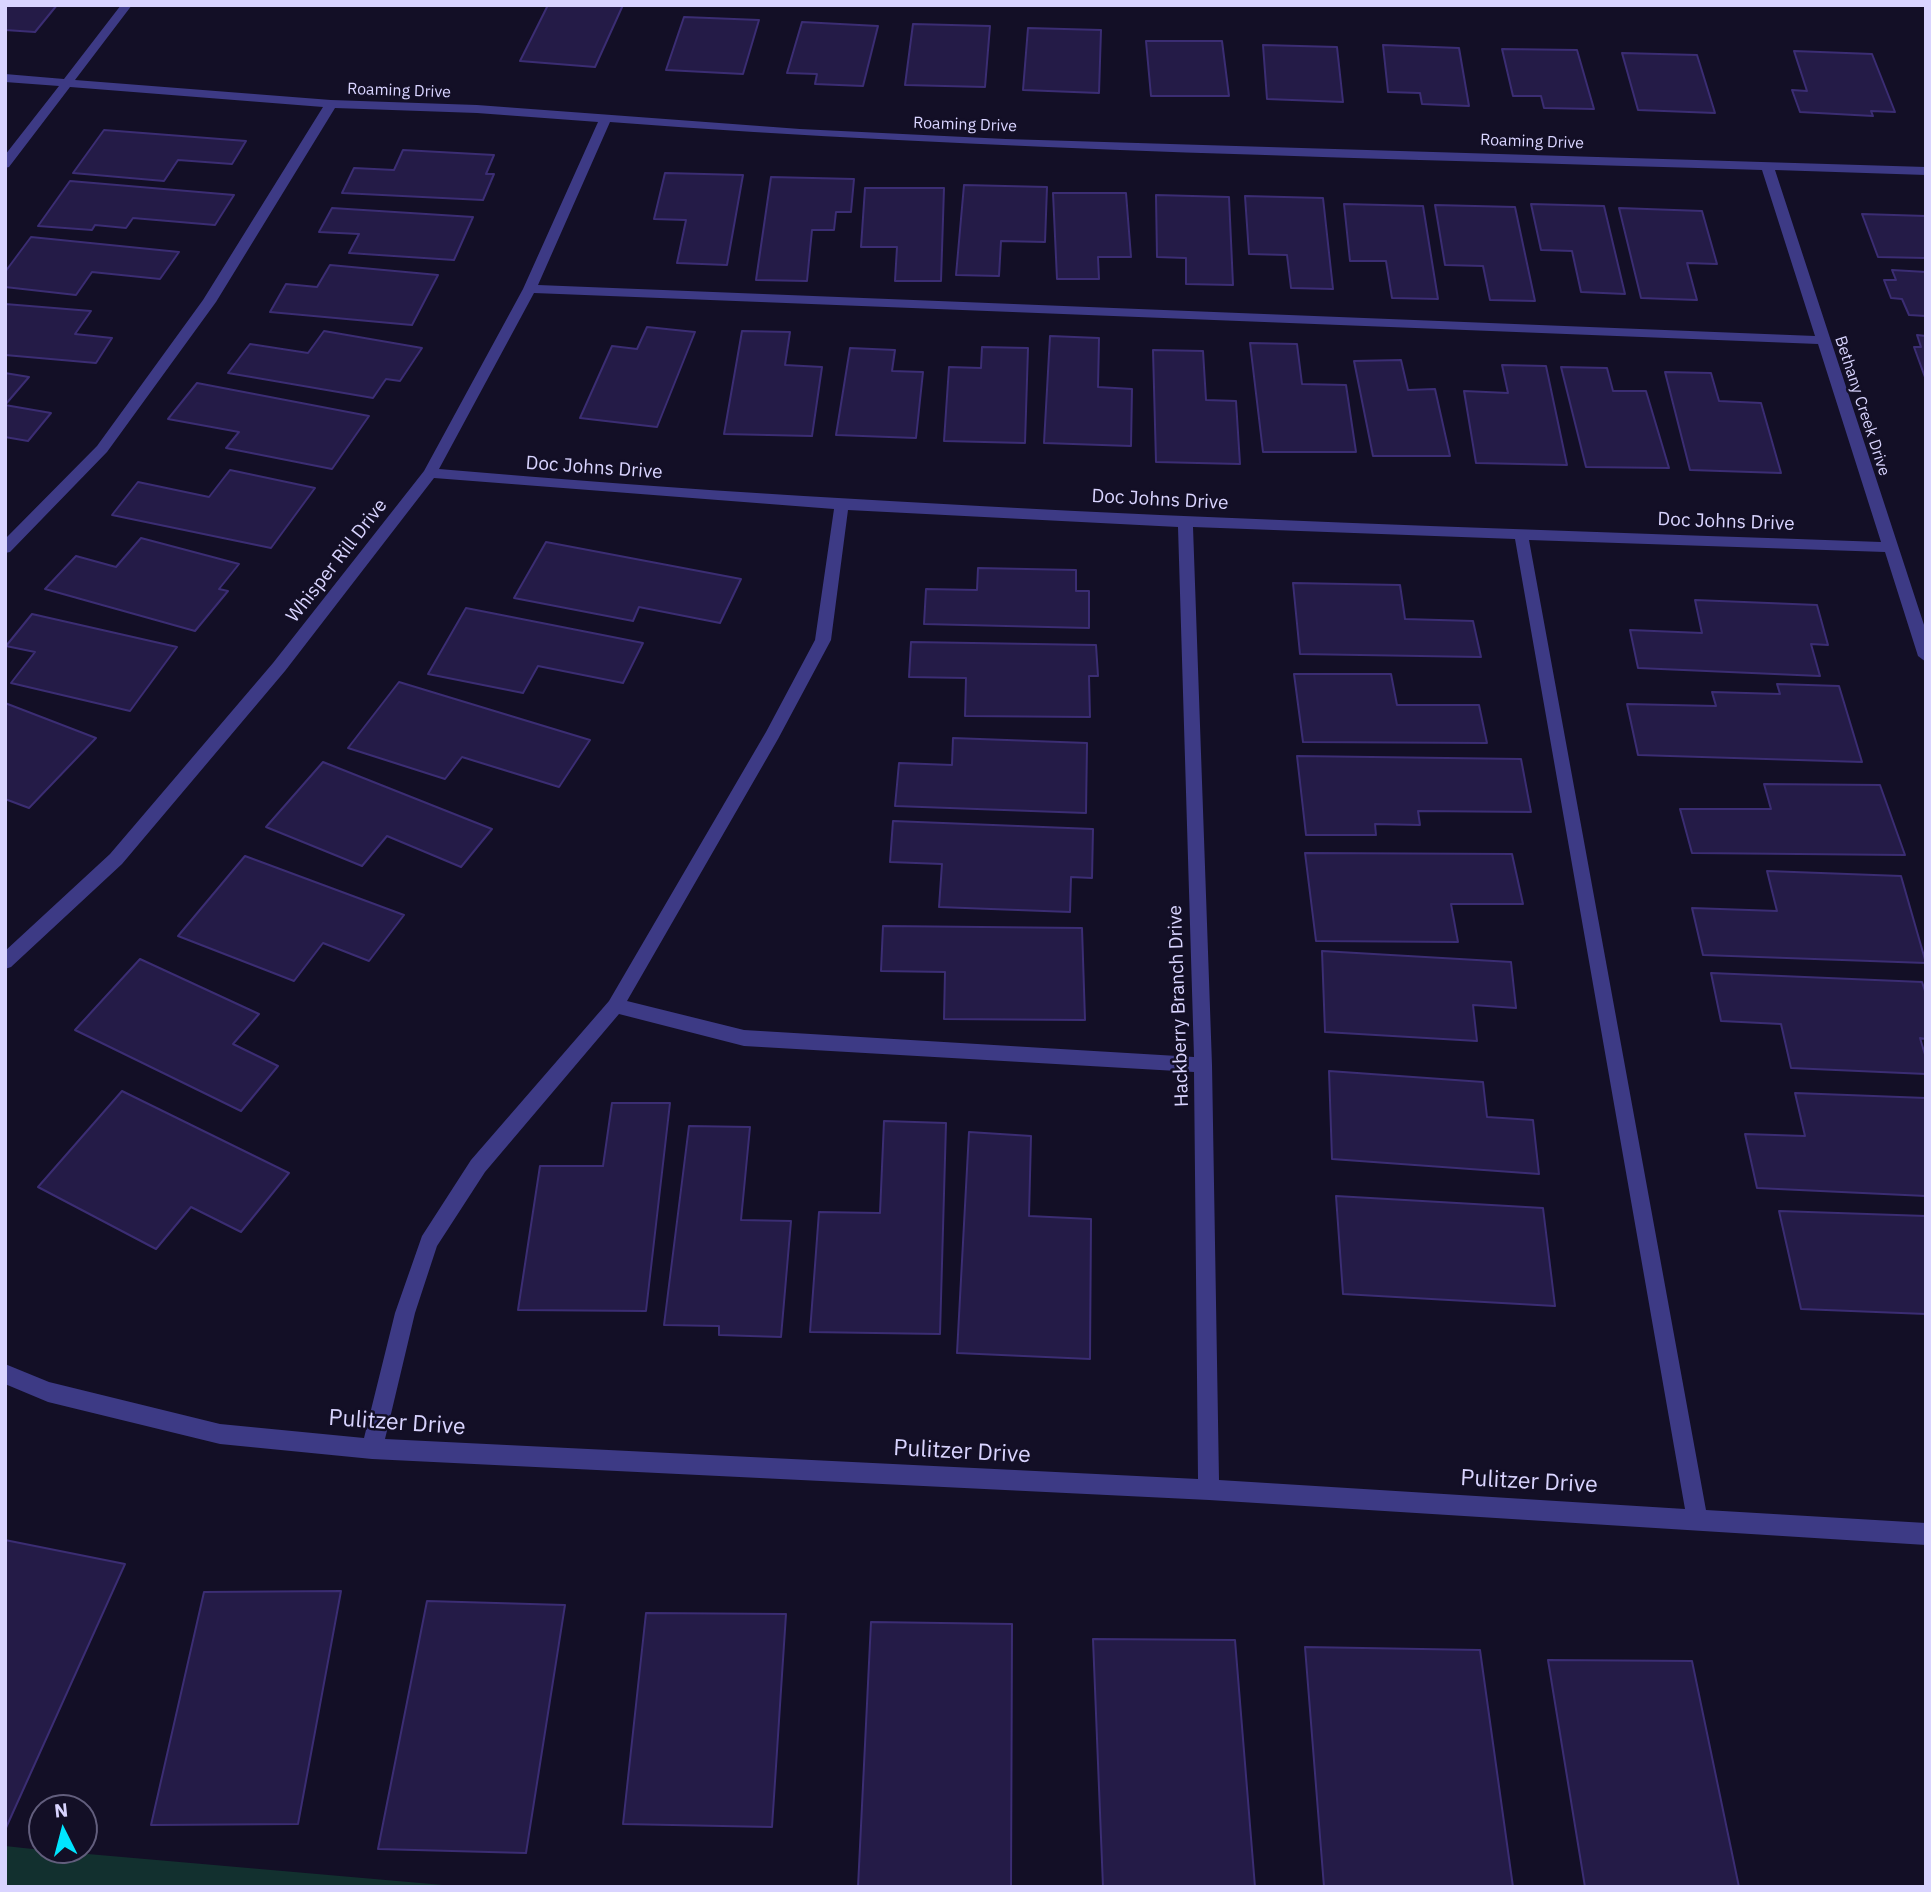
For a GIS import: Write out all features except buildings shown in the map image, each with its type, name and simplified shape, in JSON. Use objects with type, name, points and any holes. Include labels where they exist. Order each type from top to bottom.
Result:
[{"type":"street","points":[[5,164],[127,5]]},
{"type":"street","name":"Roaming Drive","points":[[5,78],[331,104],[477,108],[605,119],[1006,143],[1926,171]]},
{"type":"street","points":[[5,548],[102,449],[209,302],[331,104]]},
{"type":"street","name":"Whisper Rill Drive","points":[[5,962],[116,859],[279,667],[430,473],[530,289],[605,119]]},
{"type":"street","name":"Bethany Creek Drive","points":[[1767,166],[1926,656]]},
{"type":"street","points":[[530,289],[1626,335],[1823,340]]},
{"type":"street","name":"Doc Johns Drive","points":[[430,473],[842,505],[1185,521],[1889,547]]},
{"type":"street","points":[[372,1449],[405,1313],[429,1242],[478,1166],[615,1006],[772,736],[822,640],[842,505]]},
{"type":"street","name":"Hackberry Branch Drive","points":[[1185,521],[1202,1065],[1209,1490]]},
{"type":"street","points":[[1521,534],[1697,1518]]},
{"type":"street","points":[[615,1006],[744,1038],[1202,1065]]},
{"type":"street","name":"Pulitzer Drive","points":[[5,1374],[48,1392],[220,1434],[372,1449],[1209,1490],[1926,1534]]},
{"type":"green space","points":[[5,1846],[28,1848],[28,1864],[98,1864],[98,1855],[466,1887],[5,1887]]}]
